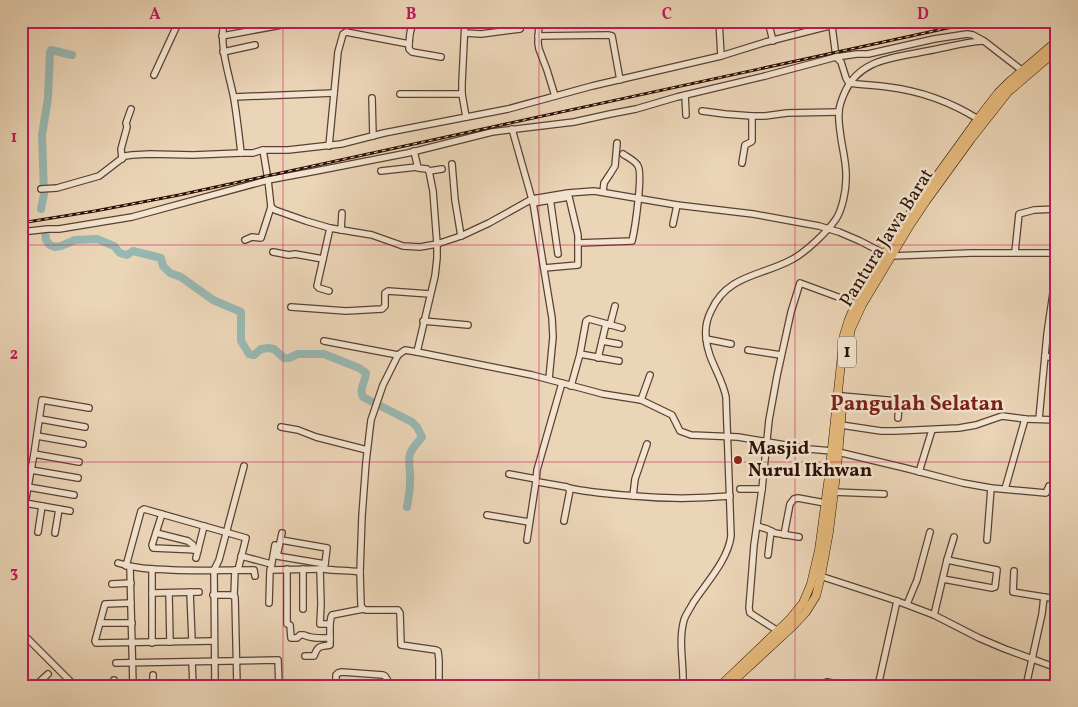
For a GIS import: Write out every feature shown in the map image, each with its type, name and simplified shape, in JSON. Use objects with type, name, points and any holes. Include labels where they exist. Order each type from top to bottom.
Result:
[{"type":"highway","name":"1","points":[[1041,60],[1057,41]]},
{"type":"highway","name":"Pantura Jawa Barat","points":[[728,686],[802,616],[816,596],[818,575],[834,492],[835,452],[841,426],[847,352],[851,329],[862,305],[888,255],[976,133],[1025,72],[1057,50]]},
{"type":"highway","name":"1","points":[[720,686],[778,631],[803,603],[818,575],[825,503],[835,452],[844,335],[849,318],[888,255],[913,209],[978,119],[1003,88],[1025,72]]},
{"type":"street","points":[[154,75],[179,21]]},
{"type":"street","points":[[210,21],[224,23],[222,36],[223,52],[234,97],[241,154]]},
{"type":"street","points":[[222,36],[303,21]]},
{"type":"street","points":[[416,21],[411,28],[409,49],[412,52],[441,57]]},
{"type":"street","points":[[465,21],[462,94],[466,117]]},
{"type":"street","points":[[539,21],[538,36],[540,49],[555,96]]},
{"type":"street","points":[[718,21],[721,56]]},
{"type":"street","points":[[768,21],[774,41]]},
{"type":"street","points":[[43,189],[99,176],[125,156],[138,154],[241,154],[263,150],[288,150],[341,144],[508,109],[721,56],[832,26],[860,21]]},
{"type":"street","points":[[832,26],[836,57],[841,62],[849,83]]},
{"type":"street","points":[[465,34],[520,30]]},
{"type":"street","points":[[330,146],[338,52],[341,37],[344,33],[409,44]]},
{"type":"street","points":[[21,232],[48,228],[59,230],[132,217],[268,180],[512,129],[574,122],[646,107],[685,95],[836,57],[868,54],[934,39],[967,34],[974,35],[1025,72]]},
{"type":"street","points":[[538,36],[610,36],[613,38],[620,80]]},
{"type":"street","points":[[683,686],[681,643],[684,619],[719,565],[728,548],[731,536],[725,388],[711,359],[706,339],[706,328],[713,306],[723,292],[745,277],[779,266],[803,252],[836,218],[840,211],[846,179],[839,112],[843,96],[849,83],[856,75],[864,69],[884,60],[975,41],[984,41]]},
{"type":"street","points":[[223,52],[255,45]]},
{"type":"street","points":[[1041,60],[1057,55]]},
{"type":"street","points":[[849,83],[886,86],[922,93],[955,105],[978,119]]},
{"type":"street","points":[[234,97],[334,93]]},
{"type":"street","points":[[400,94],[462,94]]},
{"type":"street","points":[[685,95],[686,115]]},
{"type":"street","points":[[372,98],[373,136]]},
{"type":"street","points":[[122,159],[121,149],[126,122],[131,109]]},
{"type":"street","points":[[702,110],[752,116],[788,112],[839,112]]},
{"type":"street","points":[[742,163],[745,145],[752,141],[752,116]]},
{"type":"street","points":[[512,129],[532,201],[553,327],[549,379]]},
{"type":"street","points":[[603,192],[604,183],[615,166],[617,143]]},
{"type":"street","points":[[245,240],[253,237],[261,238],[271,207],[263,150]]},
{"type":"street","points":[[414,151],[417,167]]},
{"type":"street","points":[[578,243],[632,241],[638,199],[639,168],[636,163],[623,154]]},
{"type":"street","points":[[452,164],[461,236]]},
{"type":"street","points":[[381,171],[417,167],[429,171],[442,169]]},
{"type":"street","points":[[417,352],[436,269],[437,244],[433,191],[429,171]]},
{"type":"street","points":[[271,207],[290,216],[330,228],[372,235],[403,246],[420,247],[437,244],[461,236],[532,201],[584,191],[603,192],[677,205],[798,221],[828,228],[888,255],[1014,252],[1057,253]]},
{"type":"street","points":[[544,268],[578,265],[578,235],[569,195]]},
{"type":"street","points":[[550,198],[558,254]]},
{"type":"street","points":[[673,224],[677,205]]},
{"type":"street","points":[[1014,252],[1019,214],[1034,210],[1057,209]]},
{"type":"street","points":[[341,230],[342,214]]},
{"type":"street","points":[[329,291],[317,288],[330,228]]},
{"type":"street","points":[[273,252],[323,259]]},
{"type":"street","points":[[1039,419],[1057,266]]},
{"type":"street","points":[[778,631],[750,611],[752,564],[768,442],[769,420],[781,355],[800,282],[857,304]]},
{"type":"street","points":[[291,307],[346,311],[382,308],[385,306],[385,293],[388,291],[430,294]]},
{"type":"street","points":[[598,358],[615,306]]},
{"type":"street","points":[[571,386],[580,354],[586,321],[589,320],[622,328]]},
{"type":"street","points":[[424,321],[468,325]]},
{"type":"street","points":[[706,339],[731,344]]},
{"type":"street","points":[[324,340],[398,355]]},
{"type":"street","points":[[602,341],[619,344]]},
{"type":"street","points":[[363,609],[361,605],[360,572],[362,516],[371,420],[383,385],[398,355],[405,350],[549,379],[603,394],[641,400],[672,416],[679,429],[691,435],[752,439],[835,452],[991,488],[1046,493],[1049,486],[1057,488]]},
{"type":"street","points":[[748,350],[781,355]]},
{"type":"street","points":[[580,354],[619,361]]},
{"type":"street","points":[[1045,356],[1057,359]]},
{"type":"street","points":[[641,400],[650,376]]},
{"type":"street","points":[[527,540],[537,470],[562,383]]},
{"type":"street","points":[[842,396],[898,401],[900,403],[898,418]]},
{"type":"street","points":[[21,525],[42,400],[89,408]]},
{"type":"street","points":[[841,426],[881,431],[932,430],[976,425],[1002,416],[1057,420]]},
{"type":"street","points":[[1005,489],[1025,419]]},
{"type":"street","points":[[40,420],[85,427]]},
{"type":"street","points":[[281,427],[367,450]]},
{"type":"street","points":[[919,472],[932,430]]},
{"type":"street","points":[[37,436],[83,444]]},
{"type":"street","points":[[633,496],[635,480],[647,444]]},
{"type":"street","points":[[34,454],[79,462]]},
{"type":"street","points":[[215,686],[214,570],[219,560],[244,466]]},
{"type":"street","points":[[31,470],[78,478]]},
{"type":"street","points":[[509,474],[589,492],[691,499],[730,496]]},
{"type":"street","points":[[28,486],[74,495]]},
{"type":"street","points":[[564,521],[569,488]]},
{"type":"street","points":[[987,540],[991,488]]},
{"type":"street","points":[[740,489],[762,489]]},
{"type":"street","points":[[834,492],[884,494]]},
{"type":"street","points":[[784,535],[790,504],[794,499],[798,498],[825,503]]},
{"type":"street","points":[[25,503],[70,511]]},
{"type":"street","points":[[38,532],[42,506]]},
{"type":"street","points":[[55,533],[59,509]]},
{"type":"street","points":[[133,686],[131,583],[128,566],[142,510],[144,509],[246,538],[236,570],[234,595],[237,686]]},
{"type":"street","points":[[162,514],[152,545],[153,548],[196,550]]},
{"type":"street","points":[[487,515],[529,522]]},
{"type":"street","points":[[196,558],[196,550],[204,526]]},
{"type":"street","points":[[757,526],[784,535],[799,537]]},
{"type":"street","points":[[768,555],[771,531]]},
{"type":"street","points":[[907,604],[917,580],[930,532]]},
{"type":"street","points":[[156,533],[188,541],[196,550]]},
{"type":"street","points":[[330,624],[320,624],[323,567],[327,548],[281,536],[278,556],[323,567],[331,570],[360,572]]},
{"type":"street","points":[[934,615],[954,537]]},
{"type":"street","points":[[241,556],[271,566],[275,545]]},
{"type":"street","points":[[284,557],[287,621],[290,625],[291,638],[294,639],[304,635],[305,637],[330,638]]},
{"type":"street","points":[[943,579],[995,587],[996,569],[947,560]]},
{"type":"street","points":[[118,563],[152,569],[197,571],[254,570],[255,576]]},
{"type":"street","points":[[269,603],[270,570],[323,567]]},
{"type":"street","points":[[152,569],[152,642]]},
{"type":"street","points":[[303,569],[303,610]]},
{"type":"street","points":[[1014,571],[1013,592],[1057,599]]},
{"type":"street","points":[[818,575],[907,604],[934,615],[992,644],[1057,668]]},
{"type":"street","points":[[112,584],[131,583]]},
{"type":"street","points":[[190,592],[192,642]]},
{"type":"street","points":[[152,593],[200,592]]},
{"type":"street","points":[[170,593],[170,642]]},
{"type":"street","points":[[213,595],[234,595]]},
{"type":"street","points":[[1026,686],[1044,597]]},
{"type":"street","points":[[878,686],[897,601]]},
{"type":"street","points":[[131,603],[106,604],[96,643],[214,641]]},
{"type":"street","points":[[304,656],[314,656],[318,648],[330,645],[332,615],[363,609],[394,609],[400,611],[401,645],[438,651],[439,686]]},
{"type":"street","points":[[100,624],[132,624]]},
{"type":"street","points":[[21,632],[76,686]]},
{"type":"street","points":[[116,663],[278,660],[279,686]]},
{"type":"street","points":[[153,676],[153,685],[193,684],[192,662]]},
{"type":"street","points":[[336,686],[336,675],[342,672],[383,675],[391,686]]},
{"type":"street","points":[[35,686],[48,674]]},
{"type":"street","points":[[827,682],[848,686]]},
{"type":"street","points":[[905,686],[905,684],[915,686]]},
{"type":"waterway","points":[[41,209],[44,194],[42,135],[48,98],[50,52],[51,50],[72,55]]},
{"type":"waterway","points":[[45,231],[46,240],[55,247],[75,240],[97,239],[114,246],[120,253],[127,255],[133,251],[161,258],[163,266],[170,273],[181,277],[213,300],[241,312],[241,341],[249,354],[254,355],[261,349],[269,348],[274,349],[284,358],[298,354],[324,354],[359,368],[366,373],[362,388],[363,397],[412,422],[422,437],[412,449],[409,457],[410,482],[407,507]]},
{"type":"railway","points":[[21,223],[179,195],[980,21]]},
{"type":"place","name":"Masjid Nurul Ikhwan","points":[[738,460]]},
{"type":"district","name":"Pangulah Selatan","points":[[917,404]]}]
